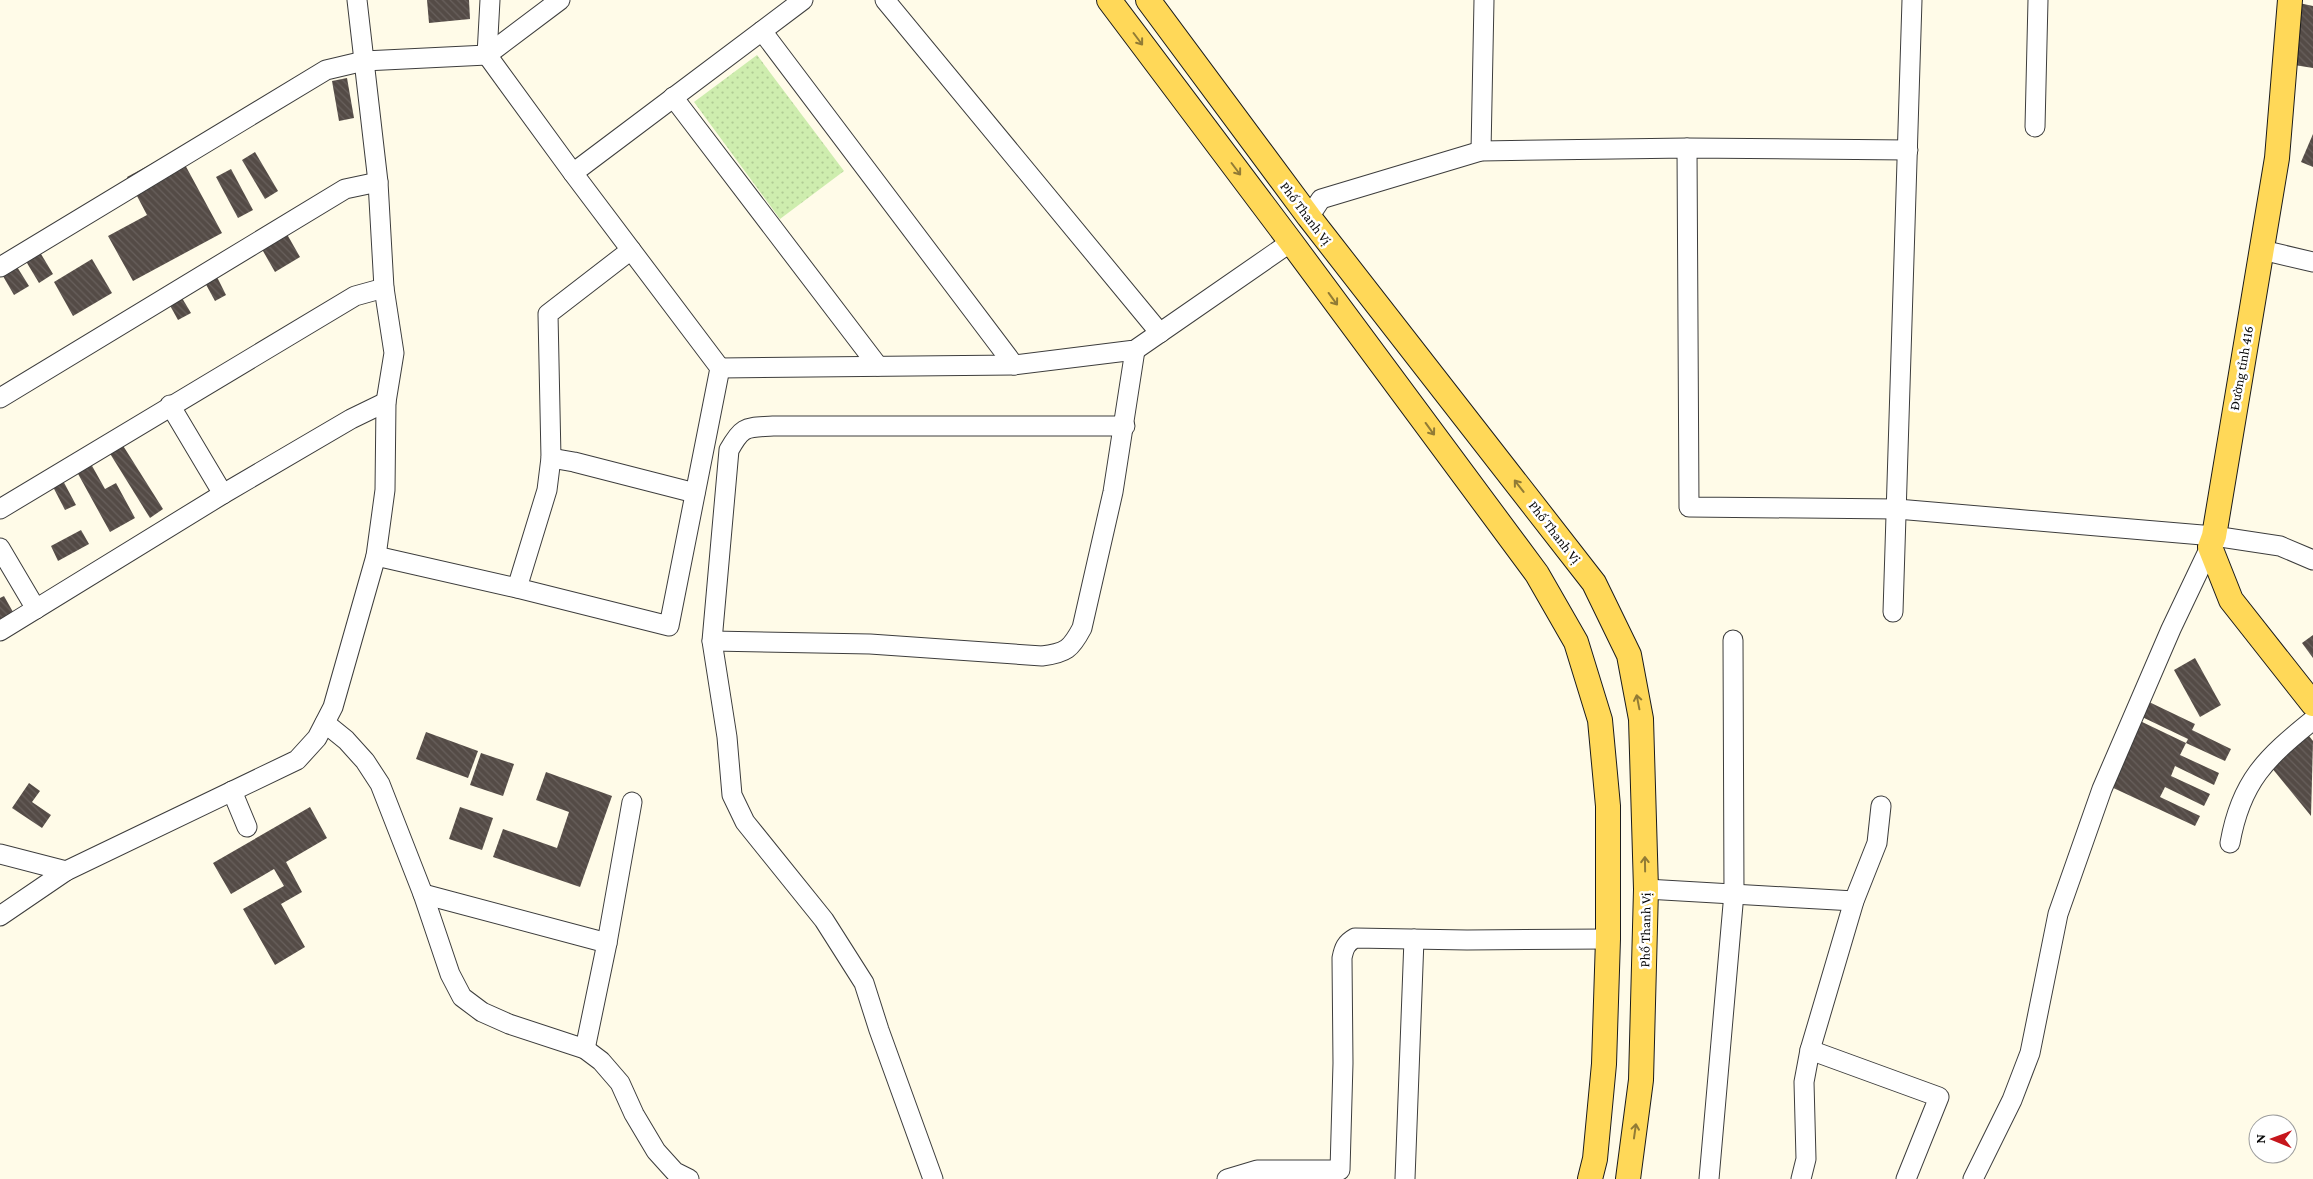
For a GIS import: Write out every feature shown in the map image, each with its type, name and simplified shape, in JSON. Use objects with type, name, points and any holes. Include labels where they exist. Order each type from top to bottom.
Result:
[{"type":"main road","name":"Phố Thanh Vị","points":[[1109,0],[1292,242],[1537,574],[1576,642],[1600,720],[1608,806],[1608,938],[1604,1064],[1595,1159],[1590,1179]]},
{"type":"main road","name":"Phố Thanh Vị","points":[[1148,0],[1309,217],[1594,583],[1629,656],[1641,719],[1646,889],[1641,1080],[1628,1179]]},
{"type":"main road","name":"Đường tỉnh 416","points":[[2212,541],[2277,158],[2290,0]]},
{"type":"main road","points":[[1292,242],[1309,217]]},
{"type":"main road","points":[[2212,541],[2231,600],[2313,704]]},
{"type":"street","points":[[0,916],[66,871],[297,760],[317,738],[333,707],[376,556],[385,490],[386,402],[394,353],[384,288],[378,182],[357,0]]},
{"type":"street","points":[[376,556],[517,588],[669,626],[720,368],[572,173],[487,54],[490,0]]},
{"type":"street","points":[[0,267],[326,70],[364,61],[487,54],[560,0]]},
{"type":"street","points":[[572,173],[803,0]]},
{"type":"street","points":[[885,0],[1160,333]]},
{"type":"street","points":[[1480,151],[1484,0]]},
{"type":"street","points":[[1893,612],[1912,0]]},
{"type":"street","points":[[2035,127],[2038,0]]},
{"type":"street","points":[[762,31],[1014,364]]},
{"type":"street","points":[[673,97],[878,366]]},
{"type":"street","points":[[1309,217],[1321,200],[1480,151],[1687,148],[1908,150]]},
{"type":"street","points":[[1687,148],[1689,507],[1897,509],[2212,541],[2280,546],[2313,560]]},
{"type":"street","points":[[0,398],[345,189],[378,182]]},
{"type":"street","points":[[720,368],[1014,364],[1135,350],[1292,242]]},
{"type":"street","points":[[517,588],[547,490],[550,458],[548,314],[631,250]]},
{"type":"street","points":[[2262,250],[2313,262]]},
{"type":"street","points":[[0,510],[170,405],[355,296],[384,288]]},
{"type":"street","points":[[712,642],[870,644],[1042,656],[1060,654],[1074,645],[1082,628],[1098,564],[1125,426],[1135,350]]},
{"type":"street","points":[[0,631],[223,494],[351,419],[386,402]]},
{"type":"street","points":[[170,405],[223,494]]},
{"type":"street","points":[[933,1179],[864,983],[824,920],[745,822],[732,795],[727,737],[712,642],[729,450],[739,433],[749,428],[773,426],[1125,426]]},
{"type":"street","points":[[550,458],[574,462],[695,493]]},
{"type":"street","points":[[1973,1179],[2012,1100],[2030,1053],[2058,914],[2102,789],[2171,629],[2212,541]]},
{"type":"street","points":[[0,548],[36,609]]},
{"type":"street","points":[[1709,1179],[1734,893],[1733,640]]},
{"type":"street","points":[[2230,843],[2234,820],[2249,784],[2263,764],[2313,720]]},
{"type":"street","points":[[325,723],[346,740],[365,761],[380,784],[423,894],[450,974],[462,997],[482,1012],[509,1024],[585,1049],[601,1061],[620,1083],[634,1114],[656,1151],[675,1172],[689,1179]]},
{"type":"street","points":[[232,791],[247,827]]},
{"type":"street","points":[[585,1049],[607,943],[632,802]]},
{"type":"street","points":[[1801,1179],[1806,1159],[1804,1082],[1810,1050],[1854,901],[1877,843],[1881,806]]},
{"type":"street","points":[[0,854],[66,871]]},
{"type":"street","points":[[1646,889],[1854,901]]},
{"type":"street","points":[[423,894],[607,943]]},
{"type":"street","points":[[1227,1179],[1257,1170],[1340,1170],[1343,1062],[1342,958],[1344,947],[1355,938],[1608,938]]},
{"type":"street","points":[[1405,1179],[1414,939]]},
{"type":"street","points":[[1810,1050],[1939,1097],[1906,1179]]},
{"type":"green space","points":[[757,55],[844,171],[780,219],[694,102]]},
{"type":"building","points":[[427,0],[469,0],[470,19],[429,23]]},
{"type":"building","points":[[2299,3],[2313,6],[2313,68],[2288,64]]},
{"type":"building","points":[[347,78],[354,118],[339,121],[332,81]]},
{"type":"building","points":[[2313,134],[2313,167],[2301,162]]},
{"type":"building","points":[[177,150],[222,233],[133,281],[108,236],[147,215],[127,177]]},
{"type":"building","points":[[255,152],[278,191],[265,199],[242,160]]},
{"type":"building","points":[[231,169],[253,210],[238,218],[216,177]]},
{"type":"building","points":[[284,229],[300,257],[275,272],[259,244]]},
{"type":"building","points":[[38,249],[53,274],[39,283],[24,258]]},
{"type":"building","points":[[92,259],[112,293],[73,316],[54,282]]},
{"type":"building","points":[[14,262],[29,286],[14,295],[0,271]]},
{"type":"building","points":[[215,273],[226,295],[215,301],[203,279]]},
{"type":"building","points":[[179,293],[191,313],[178,320],[167,300]]},
{"type":"building","points":[[122,444],[163,509],[150,518],[109,452]]},
{"type":"building","points":[[91,464],[105,489],[116,483],[135,518],[110,532],[77,472]]},
{"type":"building","points":[[61,477],[76,505],[65,510],[51,483]]},
{"type":"building","points":[[81,530],[89,544],[58,561],[51,546]]},
{"type":"building","points":[[4,596],[13,612],[0,620],[0,598]]},
{"type":"building","points":[[2313,635],[2313,658],[2302,643]]},
{"type":"building","points":[[2195,658],[2221,705],[2200,717],[2174,670]]},
{"type":"building","points":[[2147,701],[2195,724],[2192,730],[2231,749],[2225,761],[2186,743],[2188,739],[2140,716]]},
{"type":"building","points":[[2138,720],[2186,743],[2180,755],[2219,773],[2214,785],[2175,766],[2171,776],[2210,794],[2204,806],[2165,787],[2160,797],[2200,816],[2195,826],[2107,785]]},
{"type":"building","points":[[2305,731],[2313,741],[2311,816],[2267,762]]},
{"type":"building","points":[[426,732],[478,751],[468,778],[416,759]]},
{"type":"building","points":[[481,753],[514,764],[503,796],[470,785]]},
{"type":"building","points":[[546,772],[612,796],[580,887],[493,857],[503,829],[557,848],[569,812],[536,800]]},
{"type":"building","points":[[29,783],[40,791],[32,802],[51,815],[42,828],[12,808]]},
{"type":"building","points":[[310,807],[327,838],[286,862],[302,892],[281,904],[305,947],[275,965],[243,909],[284,886],[274,869],[231,894],[213,863]]},
{"type":"building","points":[[460,807],[493,818],[482,850],[449,839]]}]
